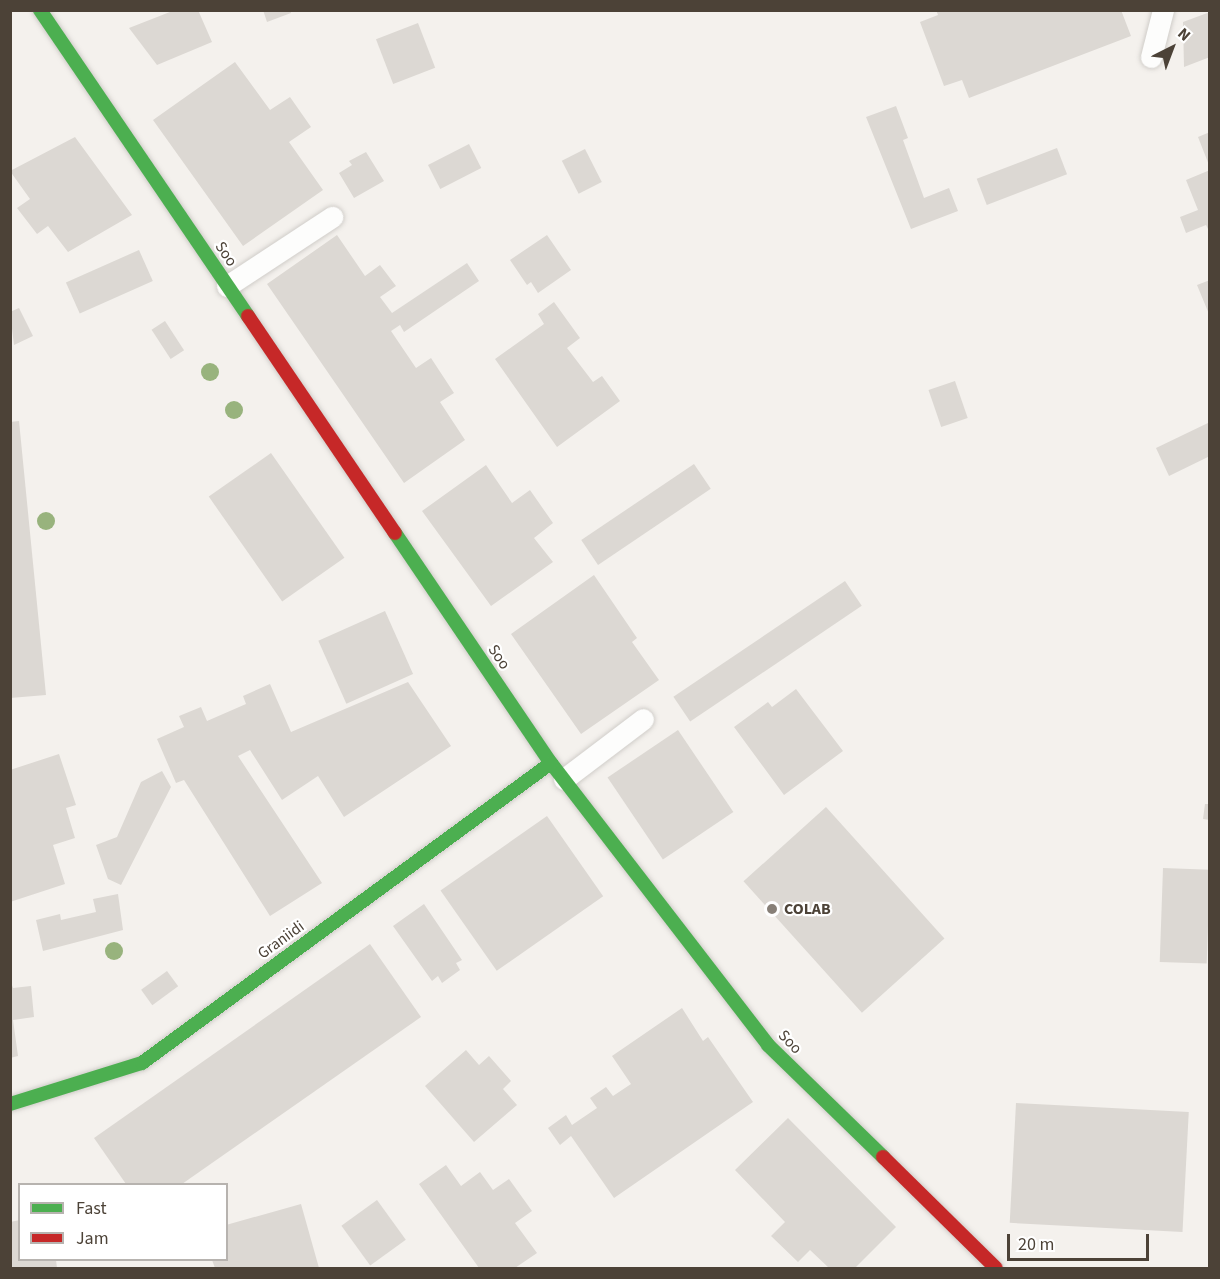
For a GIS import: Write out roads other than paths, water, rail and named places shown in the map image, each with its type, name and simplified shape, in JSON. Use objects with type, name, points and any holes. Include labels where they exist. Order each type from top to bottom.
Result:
[{"type":"street","name":"Soo","points":[[40,10],[557,771],[768,1045],[996,1269]]},
{"type":"street","name":"Graniidi","points":[[10,1104],[142,1063],[557,771]]},
{"type":"lane","points":[[1151,57],[1162,10]]},
{"type":"lane","points":[[227,286],[332,217]]},
{"type":"lane","points":[[557,771],[643,719]]},
{"type":"place","name":"COLAB","points":[[772,909]]}]
